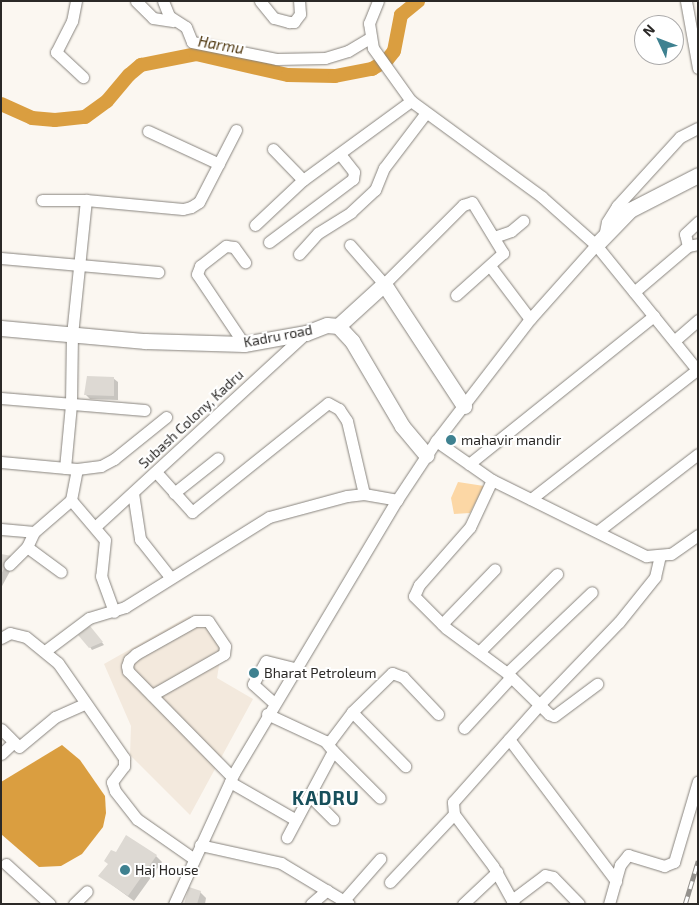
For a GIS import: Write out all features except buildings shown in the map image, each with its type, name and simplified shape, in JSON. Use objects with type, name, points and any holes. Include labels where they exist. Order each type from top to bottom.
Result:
[{"type":"main road","points":[[600,241],[630,210],[698,175]]},
{"type":"main road","points":[[426,455],[402,426],[352,341],[338,326],[384,284],[464,406]]},
{"type":"main road","name":"Kadru road","points":[[1,328],[145,341],[244,344],[306,333],[328,325],[338,326]]},
{"type":"street","points":[[76,1],[72,22],[56,52],[83,77]]},
{"type":"street","points":[[136,1],[152,18],[173,21],[186,27],[192,42],[285,60],[331,56],[356,47],[370,38]]},
{"type":"street","points":[[163,1],[173,21]]},
{"type":"street","points":[[260,1],[274,18],[294,22],[300,14],[299,1]]},
{"type":"street","points":[[378,1],[369,23],[370,38],[377,57],[411,101],[425,114],[542,197],[600,241],[634,292],[697,370],[531,498]]},
{"type":"street","points":[[690,7],[698,68]]},
{"type":"street","points":[[255,225],[303,180],[411,101]]},
{"type":"street","points":[[299,254],[318,233],[351,212],[376,190],[384,168],[425,114]]},
{"type":"street","points":[[174,904],[193,858],[231,780],[267,714],[426,455],[530,319],[600,241],[606,222],[616,206],[680,137],[698,128]]},
{"type":"street","points":[[42,200],[86,200],[183,209],[192,207],[199,202],[236,130]]},
{"type":"street","points":[[148,131],[219,164]]},
{"type":"street","points":[[273,149],[303,180]]},
{"type":"street","points":[[269,242],[353,179],[354,172],[340,154]]},
{"type":"street","points":[[86,200],[81,265],[72,335],[71,500],[96,526],[105,540],[101,576],[114,612]]},
{"type":"street","points":[[350,245],[384,284],[467,202],[475,205],[503,253],[456,295]]},
{"type":"street","points":[[494,237],[511,231],[523,221]]},
{"type":"street","points":[[634,292],[693,245],[686,234],[698,222]]},
{"type":"street","points":[[244,344],[197,274],[200,266],[226,246],[234,247],[245,262]]},
{"type":"street","points":[[1,258],[158,272]]},
{"type":"street","points":[[490,266],[530,319]]},
{"type":"street","points":[[469,464],[654,316]]},
{"type":"street","points":[[674,341],[698,320]]},
{"type":"street","name":"Subash Colony, Kadru","points":[[96,526],[306,333]]},
{"type":"street","points":[[1,398],[145,410]]},
{"type":"street","points":[[156,472],[189,511],[196,510],[328,403],[339,409],[347,421],[364,494]]},
{"type":"street","points":[[1,462],[71,469],[101,466],[114,460],[166,416]]},
{"type":"street","points":[[436,441],[492,480],[598,530],[646,556],[671,554],[698,535]]},
{"type":"street","points":[[598,530],[698,454]]},
{"type":"street","points":[[174,493],[218,458]]},
{"type":"street","points":[[492,480],[470,527],[415,590],[417,602],[442,624],[480,651],[509,675],[539,705],[554,716],[597,684]]},
{"type":"street","points":[[133,493],[140,540],[170,578]]},
{"type":"street","points":[[45,651],[89,618],[114,612],[257,524],[281,514],[364,494],[397,500]]},
{"type":"street","points":[[9,565],[27,547],[34,532],[71,500]]},
{"type":"street","points":[[1,529],[34,532]]},
{"type":"street","points":[[27,547],[61,572]]},
{"type":"street","points":[[579,904],[553,877],[545,874],[513,902],[497,872],[454,814],[453,802],[539,705],[605,638],[648,587],[659,568],[660,556]]},
{"type":"street","points":[[442,624],[495,569]]},
{"type":"street","points":[[480,651],[557,574]]},
{"type":"street","points":[[464,728],[509,675],[592,592]]},
{"type":"street","points":[[152,695],[224,654],[225,646],[208,621],[195,621],[129,660],[128,671],[231,780],[296,820]]},
{"type":"street","points":[[1,638],[10,633],[26,637],[58,663],[84,704],[124,758],[124,766],[112,782],[115,791],[137,819],[193,858]]},
{"type":"street","points":[[274,703],[253,684],[266,661],[295,668]]},
{"type":"street","points":[[286,837],[310,796],[331,747],[352,712],[387,678],[397,673],[438,714]]},
{"type":"street","points":[[1,729],[19,747],[56,717],[84,704]]},
{"type":"street","points":[[352,712],[405,766]]},
{"type":"street","points":[[267,714],[331,747],[380,798]]},
{"type":"street","points":[[509,739],[616,881]]},
{"type":"street","points":[[1,754],[13,743]]},
{"type":"street","points":[[609,904],[620,865],[628,855],[664,866],[674,862],[698,781]]},
{"type":"street","points":[[310,796],[333,819]]},
{"type":"street","points":[[390,882],[454,814]]},
{"type":"street","points":[[200,845],[267,858],[346,902],[380,859]]},
{"type":"street","points":[[6,864],[50,904]]},
{"type":"street","points":[[463,904],[497,872]]},
{"type":"street","points":[[311,904],[327,890]]},
{"type":"street","points":[[74,904],[87,891]]},
{"type":"shaded area","points":[[458,482],[484,486],[470,513],[454,514],[451,498]]},
{"type":"shaded area","points":[[189,616],[220,631],[221,653],[217,678],[253,699],[190,815],[130,755],[131,726],[104,664]]},
{"type":"shaded area","points":[[62,745],[80,760],[105,796],[106,813],[103,827],[82,854],[61,866],[39,867],[1,834],[1,782]]},
{"type":"waterway","name":"Harmu","points":[[1,104],[32,118],[55,120],[85,117],[107,101],[129,75],[141,65],[196,54],[288,75],[335,76],[372,69],[387,60],[394,51],[401,15],[418,1]]},
{"type":"railway","points":[[685,904],[698,861]]},
{"type":"place","name":"mahavir mandir","points":[[451,440]]},
{"type":"place","name":"Bharat Petroleum","points":[[254,673]]},
{"type":"place","name":"Haj House","points":[[125,870]]},
{"type":"district","name":"KADRU","points":[[326,798]]}]
